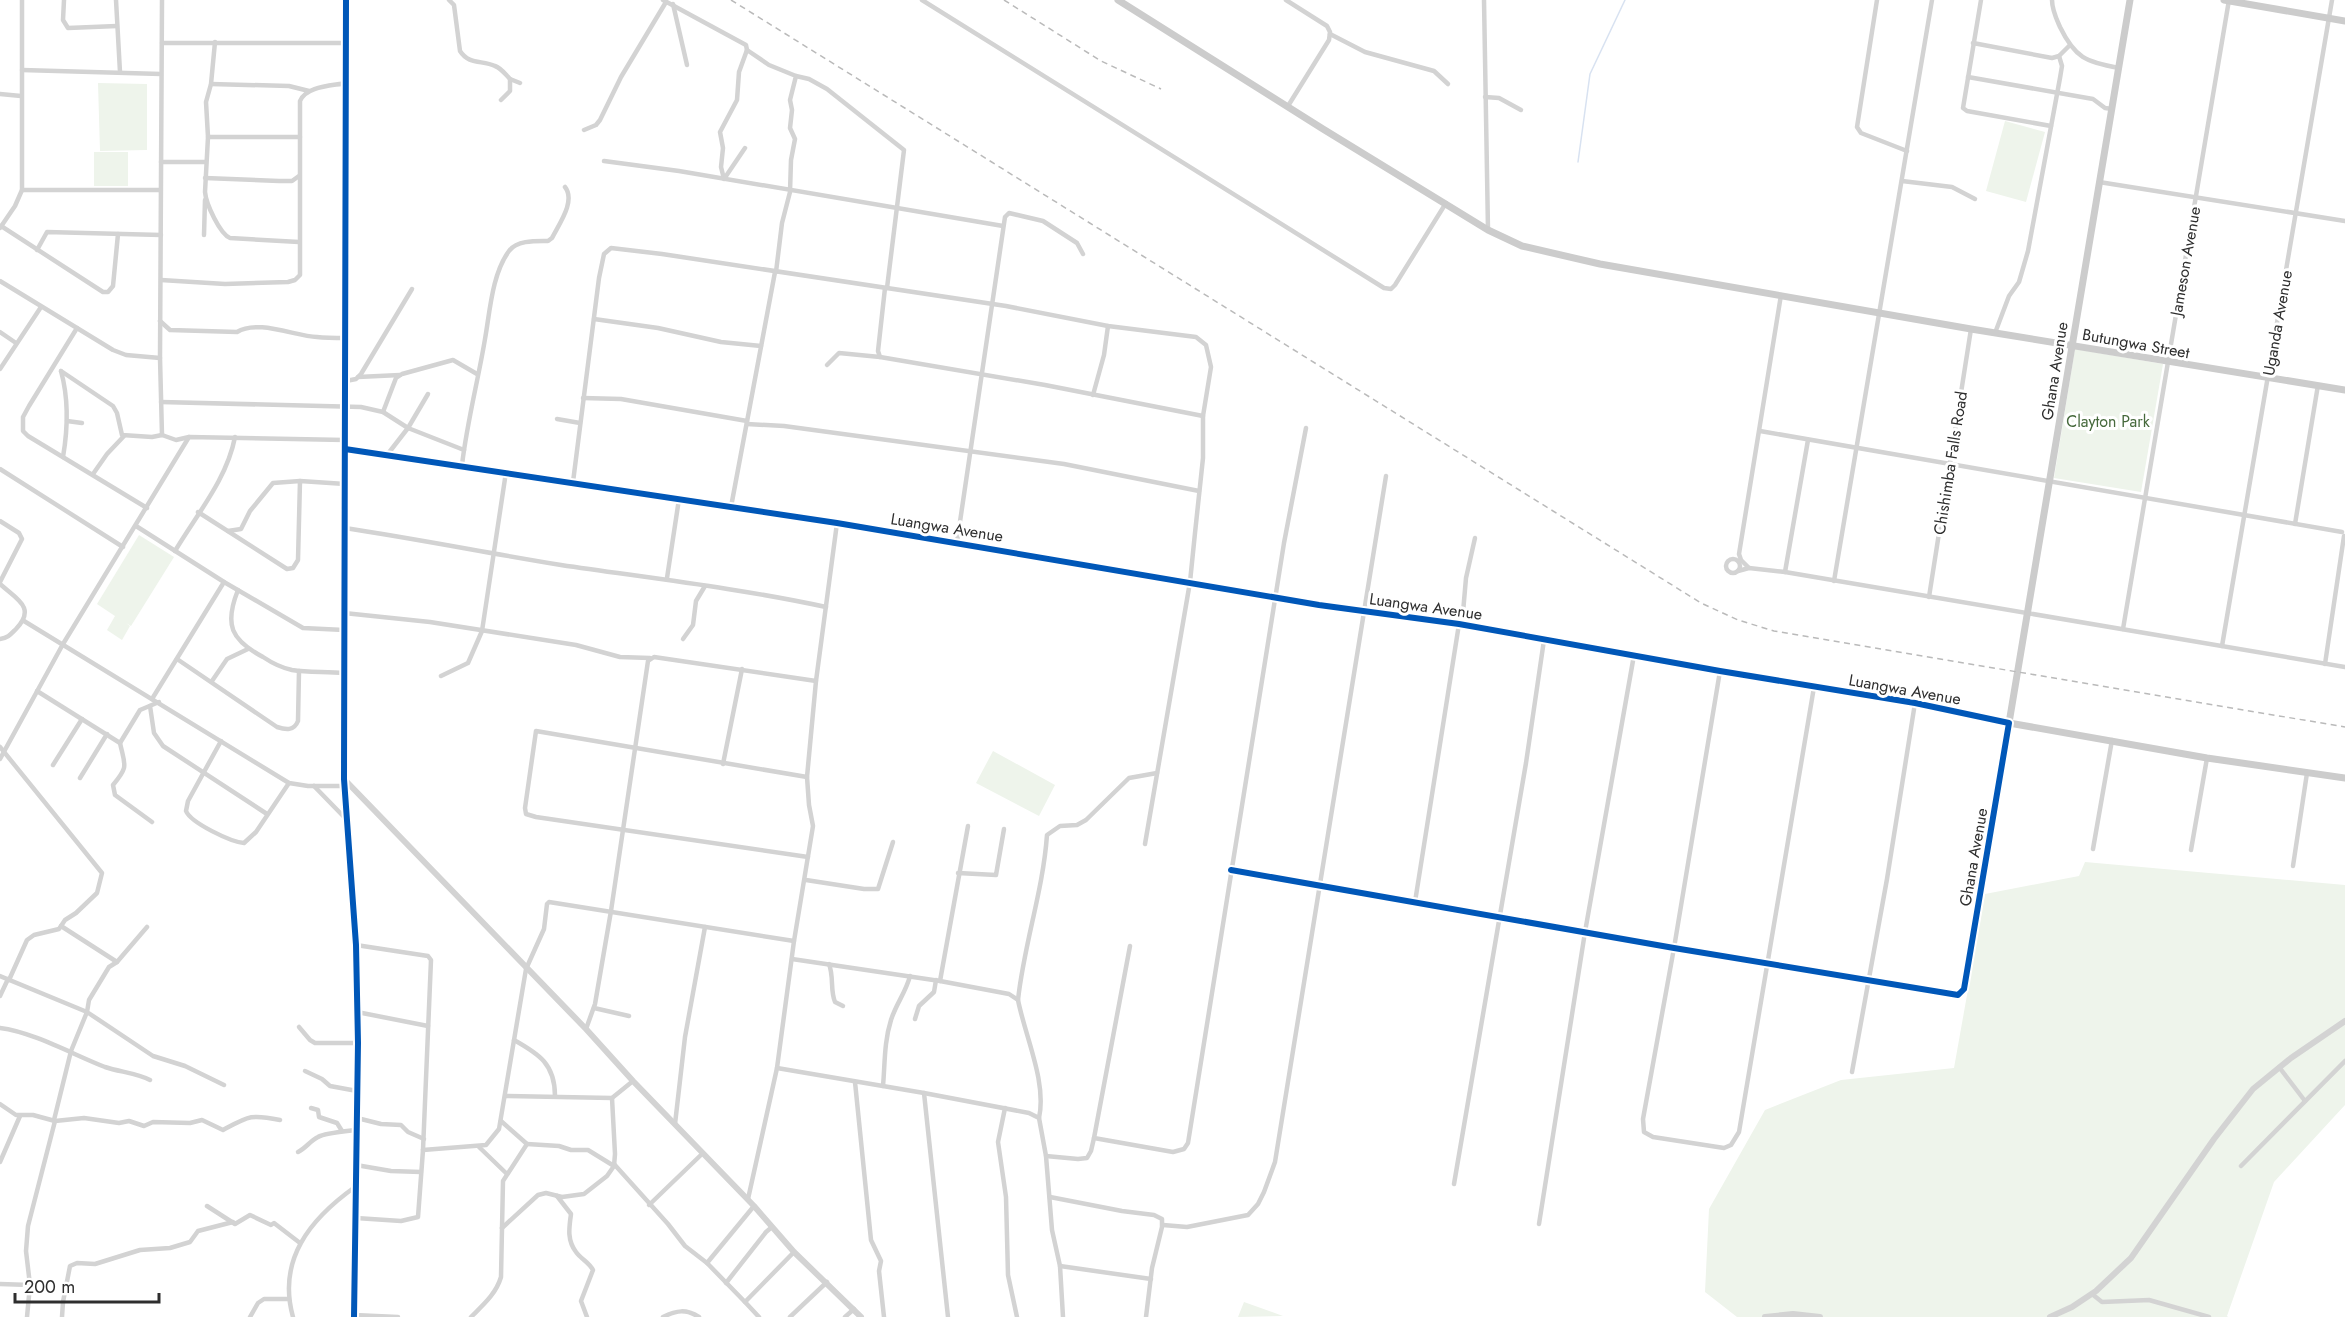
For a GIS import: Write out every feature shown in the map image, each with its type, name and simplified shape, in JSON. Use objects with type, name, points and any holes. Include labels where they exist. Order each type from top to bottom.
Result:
[{"type":"main road","name":"Butungwa Street","points":[[1118,0],[1488,230],[1522,246],[1542,252],[1971,329],[2345,390]]},
{"type":"main road","name":"Ghana Avenue","points":[[2009,723],[2130,0]]},
{"type":"main road","points":[[2224,0],[2345,21]]},
{"type":"main road","name":"Luangwa Avenue","points":[[2009,723],[2207,758],[2345,778]]},
{"type":"street","points":[[21,0],[22,190],[15,206],[1,227],[97,289],[108,292],[116,276],[118,234]]},
{"type":"street","points":[[64,0],[63,20],[68,28],[117,26]]},
{"type":"street","points":[[116,0],[120,72]]},
{"type":"street","points":[[162,0],[160,190],[162,435]]},
{"type":"street","points":[[346,0],[344,782],[356,945],[358,1043],[354,1316],[398,1317]]},
{"type":"street","points":[[449,0],[454,5],[460,51],[464,56],[475,63],[494,65],[510,79],[520,83]]},
{"type":"street","points":[[922,0],[1384,288],[1391,289],[1395,285],[1446,203]]},
{"type":"street","points":[[1286,0],[1327,26],[1330,34],[1329,40],[1288,106]]},
{"type":"street","points":[[1484,0],[1488,230]]},
{"type":"street","points":[[1877,0],[1857,127],[1861,133],[1907,150]]},
{"type":"street","points":[[1834,581],[1932,0]]},
{"type":"street","points":[[1981,0],[1963,106],[1965,110],[2051,126]]},
{"type":"street","points":[[2052,0],[2052,9],[2069,46],[2084,59],[2119,68]]},
{"type":"street","name":"Jameson Avenue","points":[[2123,629],[2229,0]]},
{"type":"street","name":"Uganda Avenue","points":[[2222,646],[2332,0]]},
{"type":"street","points":[[584,130],[596,125],[600,120],[621,77],[665,1],[742,41],[747,50],[769,64],[809,79],[827,89],[904,150],[878,351],[880,357]]},
{"type":"street","points":[[673,4],[687,65]]},
{"type":"street","points":[[1330,34],[1365,52],[1434,71],[1448,84]]},
{"type":"street","points":[[204,236],[206,102],[212,84],[215,42]]},
{"type":"street","points":[[162,43],[346,43]]},
{"type":"street","points":[[1973,43],[2052,58],[2059,56],[2069,46]]},
{"type":"street","points":[[724,179],[721,166],[723,148],[720,132],[735,107],[739,72],[747,50]]},
{"type":"street","points":[[1995,333],[2009,296],[2019,282],[2028,251],[2057,93],[2061,66],[2059,56]]},
{"type":"street","points":[[22,70],[161,74]]},
{"type":"street","points":[[731,507],[776,272],[782,224],[790,192],[791,160],[795,139],[790,128],[792,110],[790,100],[796,76]]},
{"type":"street","points":[[1968,77],[2093,99],[2105,108],[2112,109]]},
{"type":"street","points":[[501,100],[510,91],[510,79]]},
{"type":"street","points":[[161,280],[225,284],[288,282],[300,275],[300,101],[309,91],[346,82]]},
{"type":"street","points":[[212,84],[288,86],[309,91]]},
{"type":"street","points":[[0,94],[21,96]]},
{"type":"street","points":[[1485,97],[1499,98],[1521,110]]},
{"type":"street","points":[[207,137],[300,137]]},
{"type":"street","points":[[724,179],[745,148]]},
{"type":"street","points":[[604,161],[1002,226]]},
{"type":"street","points":[[161,162],[205,162]]},
{"type":"street","points":[[205,178],[279,182],[292,181],[300,176]]},
{"type":"street","points":[[1902,181],[1952,187],[1976,199]]},
{"type":"street","points":[[2099,182],[2345,221]]},
{"type":"street","points":[[462,465],[477,374],[486,338],[488,308],[509,250],[516,244],[548,241],[552,237],[569,203],[569,192],[565,186]]},
{"type":"street","points":[[22,190],[160,190]]},
{"type":"street","points":[[206,197],[224,236],[238,240],[299,242]]},
{"type":"street","points":[[957,542],[1005,217],[1009,213],[1043,221],[1077,243],[1083,254]]},
{"type":"street","points":[[37,250],[46,232],[161,234]]},
{"type":"street","points":[[573,482],[604,254],[610,248],[991,304],[1108,326],[1177,333],[1203,340],[1210,355],[1211,367],[1203,416],[1203,458],[1190,582],[1145,844]]},
{"type":"street","points":[[0,281],[126,356],[160,358]]},
{"type":"street","points":[[358,377],[412,289]]},
{"type":"street","points":[[1738,571],[1740,565],[1736,558],[1760,431],[1781,295]]},
{"type":"street","points":[[0,369],[42,307]]},
{"type":"street","points":[[594,319],[658,328],[721,342],[761,346]]},
{"type":"street","points":[[160,321],[170,330],[237,332],[243,328],[263,328],[287,330],[315,337],[346,338]]},
{"type":"street","points":[[1093,395],[1104,355],[1108,326]]},
{"type":"street","points":[[77,328],[28,406],[23,417],[23,431],[147,508]]},
{"type":"street","name":"Chishimba Falls Road","points":[[1929,597],[1971,329]]},
{"type":"street","points":[[0,332],[16,343]]},
{"type":"street","points":[[827,365],[839,353],[880,357],[1203,416]]},
{"type":"street","points":[[346,381],[358,377],[401,375],[453,360],[477,374]]},
{"type":"street","points":[[56,364],[61,371],[113,406],[117,413],[120,432],[124,436],[162,435],[176,440],[189,437],[345,440]]},
{"type":"street","points":[[61,371],[65,388],[67,421],[63,457]]},
{"type":"street","points":[[383,412],[393,383],[401,375]]},
{"type":"street","points":[[2295,524],[2318,385]]},
{"type":"street","points":[[387,454],[408,428],[428,394]]},
{"type":"street","points":[[583,398],[621,399],[747,422],[1064,464],[1199,491]]},
{"type":"street","points":[[161,402],[346,407],[383,412],[408,428],[464,450]]},
{"type":"street","points":[[557,419],[580,423]]},
{"type":"street","points":[[67,421],[82,423]]},
{"type":"street","points":[[1094,1138],[1173,1152],[1184,1149],[1188,1143],[1231,870],[1306,428]]},
{"type":"street","points":[[1760,431],[2344,533],[2325,664]]},
{"type":"street","points":[[93,474],[124,436]]},
{"type":"street","points":[[0,759],[63,644],[189,437]]},
{"type":"street","points":[[175,551],[225,471],[235,437]]},
{"type":"street","points":[[1785,572],[1808,440]]},
{"type":"street","name":"Luangwa Avenue","points":[[345,449],[679,498],[957,542],[1363,611],[1461,624],[1720,671],[1915,703],[2009,723]]},
{"type":"street","points":[[0,469],[123,547]]},
{"type":"street","points":[[441,676],[468,663],[482,631],[506,472]]},
{"type":"street","points":[[1162,1226],[1187,1227],[1248,1215],[1258,1204],[1275,1162],[1386,476]]},
{"type":"street","points":[[198,512],[287,569],[293,568],[298,560],[300,481]]},
{"type":"street","points":[[228,531],[241,529],[250,511],[273,483],[300,481],[345,484]]},
{"type":"street","points":[[667,578],[679,498]]},
{"type":"street","points":[[0,521],[19,533],[22,540],[0,583],[22,603],[26,614],[24,621],[8,637],[0,639]]},
{"type":"street","points":[[748,1199],[777,1068],[794,941],[806,880],[813,826],[807,777],[816,681],[837,523]]},
{"type":"street","points":[[136,526],[224,582],[303,628],[344,630]]},
{"type":"street","points":[[345,528],[561,565],[667,578],[826,607]]},
{"type":"street","points":[[1415,902],[1461,624],[1466,578],[1475,538]]},
{"type":"street","points":[[1736,558],[1746,566],[2345,667]]},
{"type":"street","points":[[1736,558],[1727,562],[1727,568],[1732,572],[1746,566]]},
{"type":"street","points":[[152,699],[224,582]]},
{"type":"street","points":[[682,639],[693,625],[696,601],[705,586]]},
{"type":"street","points":[[238,590],[233,602],[231,624],[235,637],[248,649],[280,667],[299,671],[344,673]]},
{"type":"street","points":[[344,613],[379,615],[576,645],[620,657],[650,658],[742,669],[816,681]]},
{"type":"street","points":[[24,621],[289,783],[314,786],[344,782]]},
{"type":"street","points":[[1454,1185],[1526,763],[1544,640]]},
{"type":"street","points":[[212,681],[227,659],[248,649]]},
{"type":"street","points":[[1539,1224],[1634,655]]},
{"type":"street","points":[[586,1029],[594,1008],[611,911],[650,658]]},
{"type":"street","points":[[177,659],[277,727],[288,730],[294,728],[298,721],[299,671]]},
{"type":"street","points":[[723,764],[742,669]]},
{"type":"street","points":[[1720,671],[1642,1127],[1644,1132],[1653,1137],[1685,1143],[1725,1148],[1731,1145],[1739,1132],[1814,687]]},
{"type":"street","points":[[37,691],[120,743],[126,764],[125,770],[113,785],[115,795],[152,822]]},
{"type":"street","points":[[120,743],[140,710],[159,702]]},
{"type":"street","points":[[1852,1072],[1915,703]]},
{"type":"street","points":[[150,706],[154,733],[163,746],[267,814]]},
{"type":"street","points":[[53,765],[82,719]]},
{"type":"street","name":"Ghana Avenue","points":[[1868,981],[1961,994],[1964,989],[2009,723]]},
{"type":"street","points":[[807,777],[536,731],[526,814],[624,831],[808,857]]},
{"type":"street","points":[[80,778],[107,734]]},
{"type":"street","points":[[2093,849],[2112,740]]},
{"type":"street","points":[[221,741],[186,808],[186,814],[190,818],[234,842],[244,843],[256,832],[289,783]]},
{"type":"street","points":[[0,747],[102,873],[97,893],[93,898],[65,920],[57,930],[41,933],[27,940],[0,996]]},
{"type":"street","points":[[2192,850],[2207,758]]},
{"type":"street","points":[[1063,1317],[1060,1266],[1052,1230],[1046,1156],[1039,1118],[1041,1102],[1038,1074],[1018,1000],[1022,968],[1045,866],[1047,834],[1060,826],[1077,825],[1086,820],[1129,778],[1157,773]]},
{"type":"street","points":[[2293,866],[2307,773]]},
{"type":"street","points":[[344,782],[586,1029],[633,1081],[748,1199],[794,1252],[861,1317]]},
{"type":"street","points":[[314,786],[347,820]]},
{"type":"street","points":[[915,1019],[919,1006],[931,998],[938,980],[968,826]]},
{"type":"street","points":[[958,873],[996,875],[1004,829]]},
{"type":"street","points":[[806,880],[878,889],[893,842]]},
{"type":"street","points":[[1231,870],[1318,887],[1868,981]]},
{"type":"street","points":[[423,1150],[479,1147],[492,1141],[501,1120],[506,1096],[526,969],[544,929],[549,902],[794,941]]},
{"type":"street","points":[[61,926],[117,962]]},
{"type":"street","points":[[27,1317],[30,1285],[26,1251],[28,1226],[70,1051],[87,1012],[89,1000],[99,982],[109,967],[117,962],[147,927]]},
{"type":"street","points":[[675,1125],[685,1037],[705,927]]},
{"type":"street","points":[[356,945],[430,957],[424,1139],[418,1218],[401,1221],[356,1218]]},
{"type":"street","points":[[1046,1156],[1078,1160],[1087,1158],[1091,1152],[1130,946]]},
{"type":"street","points":[[792,959],[938,980],[1003,992],[1018,1000]]},
{"type":"street","points":[[830,964],[833,976],[833,997],[835,1002],[843,1005]]},
{"type":"street","points":[[0,976],[87,1012],[153,1056],[185,1066],[225,1085]]},
{"type":"street","points":[[883,1086],[885,1040],[897,1002],[904,993],[909,976]]},
{"type":"street","points":[[594,1008],[629,1016]]},
{"type":"street","points":[[357,1012],[428,1026]]},
{"type":"street","points":[[2050,1317],[2092,1294],[2131,1258],[2229,1119],[2253,1089],[2279,1067],[2345,1021]]},
{"type":"street","points":[[299,1026],[315,1043],[358,1043]]},
{"type":"street","points":[[0,1028],[70,1051],[109,1068],[140,1075],[150,1080]]},
{"type":"street","points":[[514,1040],[538,1053],[555,1080],[555,1096]]},
{"type":"street","points":[[2241,1166],[2345,1061]]},
{"type":"street","points":[[2279,1067],[2305,1101]]},
{"type":"street","points":[[777,1068],[1005,1108],[1029,1113],[1039,1118]]},
{"type":"street","points":[[305,1071],[322,1079],[330,1086],[357,1091]]},
{"type":"street","points":[[506,1096],[612,1098],[633,1081]]},
{"type":"street","points":[[855,1082],[871,1240],[881,1261],[879,1271],[884,1317]]},
{"type":"street","points":[[924,1093],[948,1317]]},
{"type":"street","points":[[502,1228],[532,1199],[546,1193],[556,1196],[584,1194],[602,1182],[614,1165],[612,1098]]},
{"type":"street","points":[[0,1104],[20,1116],[33,1115],[55,1120],[84,1118],[119,1123],[129,1121],[144,1126],[153,1122],[190,1123],[202,1120],[211,1123],[218,1130],[223,1130],[250,1116],[257,1115],[280,1120]]},
{"type":"street","points":[[311,1107],[318,1110],[320,1117],[336,1123],[342,1131]]},
{"type":"street","points":[[1005,1108],[999,1142],[1006,1197],[1008,1275],[1017,1317]]},
{"type":"street","points":[[0,1162],[20,1116]]},
{"type":"street","points":[[357,1118],[381,1124],[400,1125],[408,1132],[424,1139]]},
{"type":"street","points":[[501,1120],[526,1144],[588,1150],[614,1165],[685,1246],[707,1263],[759,1317]]},
{"type":"street","points":[[298,1152],[317,1138],[342,1131],[356,1130]]},
{"type":"street","points":[[471,1317],[499,1286],[503,1181],[526,1144]]},
{"type":"street","points":[[479,1147],[507,1174]]},
{"type":"street","points":[[649,1205],[703,1153]]},
{"type":"street","points":[[356,1165],[391,1171],[421,1172]]},
{"type":"street","points":[[293,1317],[288,1299],[291,1267],[300,1243],[312,1227],[355,1187]]},
{"type":"street","points":[[556,1196],[571,1214],[568,1230],[571,1243],[576,1252],[593,1270],[581,1301],[587,1317]]},
{"type":"street","points":[[1050,1197],[1154,1215],[1162,1219],[1150,1280],[1146,1317]]},
{"type":"street","points":[[207,1206],[237,1224],[244,1218],[252,1216],[276,1225],[300,1243]]},
{"type":"street","points":[[707,1263],[754,1206]]},
{"type":"street","points":[[62,1317],[70,1266],[77,1263],[105,1261],[140,1250],[170,1248],[190,1242],[198,1231],[232,1222]]},
{"type":"street","points":[[726,1283],[765,1232],[772,1227]]},
{"type":"street","points":[[745,1302],[794,1252]]},
{"type":"street","points":[[1060,1266],[1150,1280]]},
{"type":"street","points":[[789,1317],[827,1282]]},
{"type":"street","points":[[0,1284],[30,1285]]},
{"type":"street","points":[[2092,1294],[2102,1302],[2149,1300],[2209,1317]]},
{"type":"street","points":[[250,1317],[258,1303],[264,1299],[288,1299]]},
{"type":"street","points":[[845,1317],[854,1309]]},
{"type":"street","points":[[663,1317],[677,1311],[699,1317]]},
{"type":"street","points":[[1765,1317],[1793,1314],[1820,1317]]},
{"type":"green space","points":[[98,83],[147,84],[147,150],[100,151]]},
{"type":"green space","points":[[2005,121],[2045,132],[2026,202],[1986,191]]},
{"type":"green space","points":[[94,152],[128,152],[128,186],[94,186]]},
{"type":"green space","name":"Clayton Park","points":[[2075,349],[2163,364],[2141,492],[2054,478]]},
{"type":"green space","points":[[139,535],[174,557],[131,626],[126,623],[130,626],[122,640],[107,630],[115,616],[97,604]]},
{"type":"green space","points":[[993,751],[1055,785],[1039,816],[976,783]]},
{"type":"green space","points":[[2085,862],[2345,885],[2345,1105],[2274,1182],[2228,1317],[1737,1317],[1705,1292],[1709,1209],[1765,1110],[1841,1080],[1954,1068],[1985,894],[2079,876]]},
{"type":"green space","points":[[1244,1302],[1283,1316],[1238,1317]]},
{"type":"waterway","points":[[1578,162],[1590,74],[1625,0]]},
{"type":"railway","points":[[731,0],[1701,603],[1738,620],[1774,631],[2345,727]]},
{"type":"railway","points":[[1004,0],[1101,61],[1161,89]]},
{"type":"cycle path","points":[[346,0],[344,779],[356,945],[358,1043],[354,1317]]},
{"type":"cycle path","points":[[345,449],[837,523],[1319,605],[1459,624],[1915,703],[2009,723],[1964,989],[1958,995],[1674,948],[1231,870]]}]
